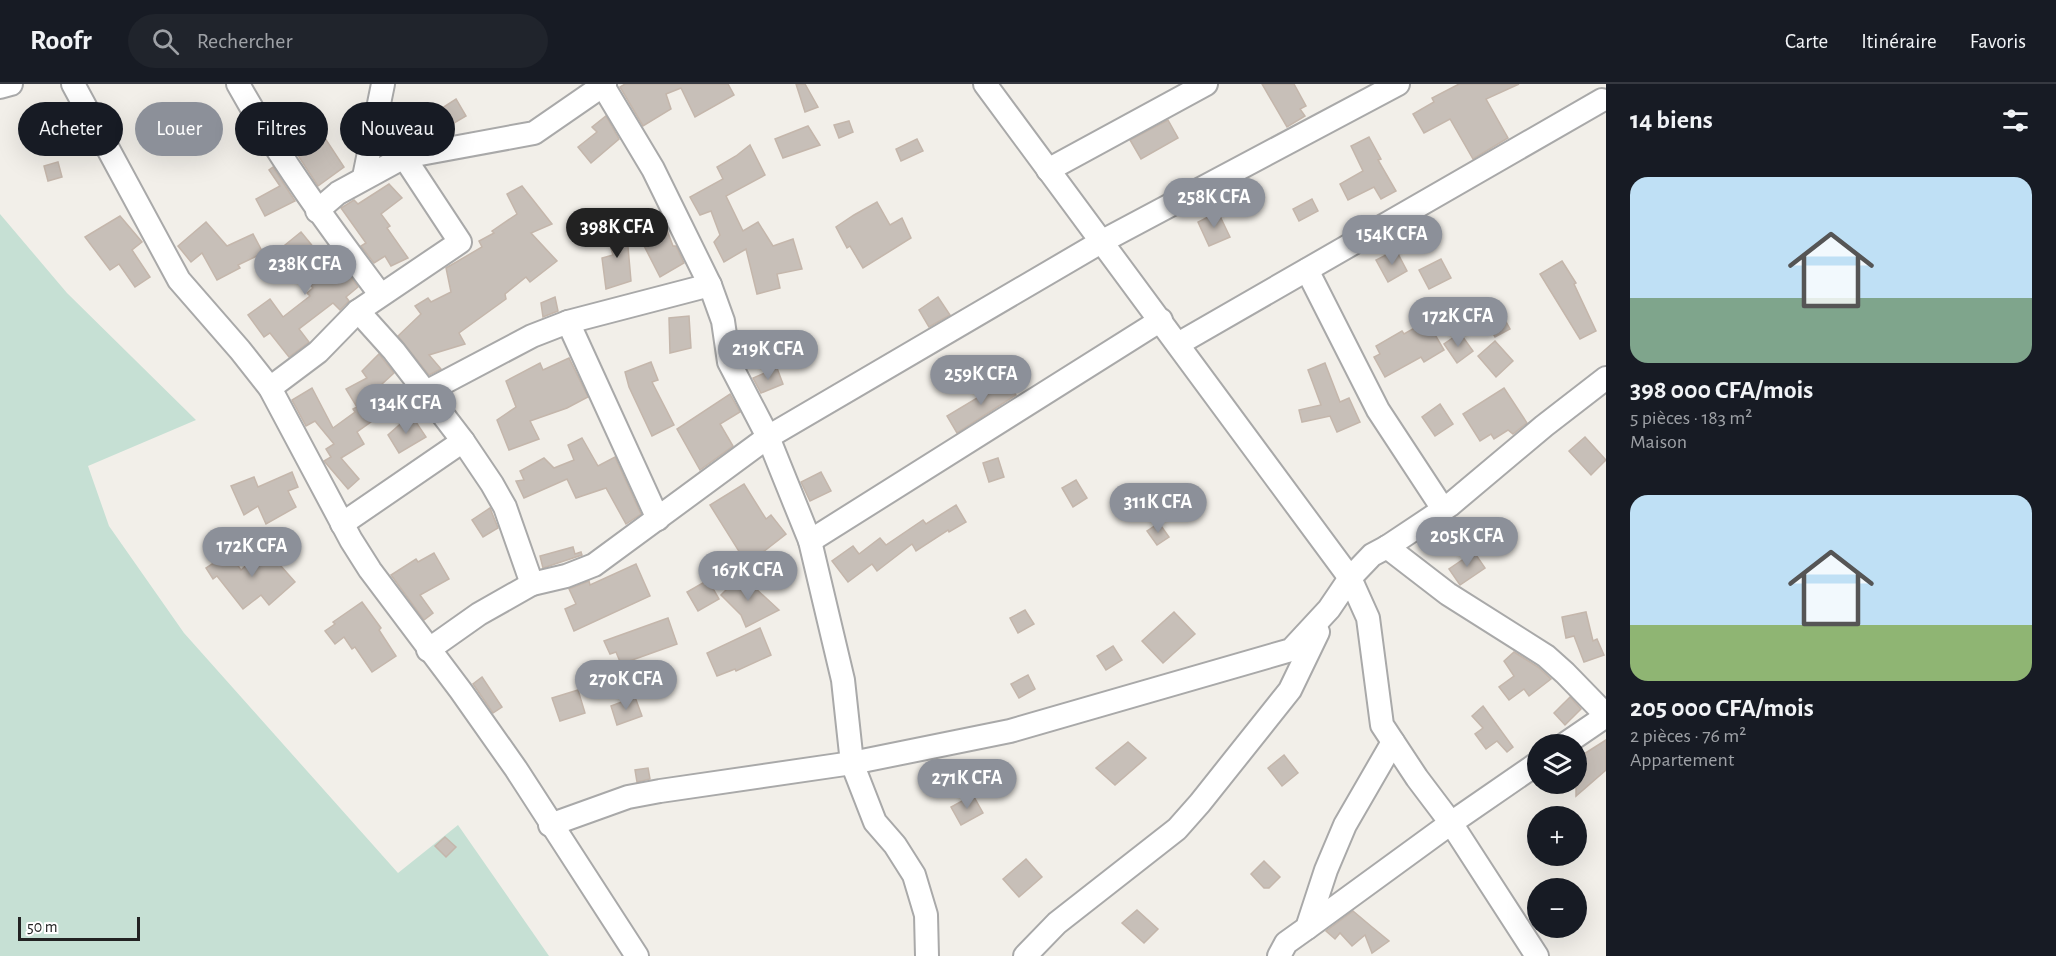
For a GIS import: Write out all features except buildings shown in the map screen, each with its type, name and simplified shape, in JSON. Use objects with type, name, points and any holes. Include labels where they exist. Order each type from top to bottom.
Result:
[{"type":"street","points":[[0,87],[11,84]]},
{"type":"street","points":[[73,84],[178,280],[240,350],[270,388],[342,524],[370,570],[516,769],[550,825],[637,956]]},
{"type":"street","points":[[238,84],[260,124],[317,211],[380,294]]},
{"type":"street","points":[[364,177],[383,84]]},
{"type":"street","points":[[985,84],[1350,578],[1368,618],[1382,725],[1451,823],[1537,956]]},
{"type":"street","points":[[1048,170],[1206,84]]},
{"type":"street","points":[[428,650],[479,614],[532,584],[584,570],[658,519],[768,437],[1101,242],[1398,84]]},
{"type":"street","points":[[317,211],[338,193],[404,157],[534,133],[603,85],[652,169],[710,285],[723,321],[729,362],[768,437],[810,541],[843,680],[852,763],[875,822],[907,862],[919,887],[926,915],[927,956]]},
{"type":"street","points":[[1178,344],[1601,98]]},
{"type":"street","points":[[270,388],[318,352],[358,311],[380,294],[460,242],[404,157]]},
{"type":"street","points":[[1307,270],[1378,410],[1443,509]]},
{"type":"street","points":[[426,392],[532,336],[568,322],[710,285]]},
{"type":"street","points":[[358,311],[394,351],[426,392],[463,441],[499,496],[532,584]]},
{"type":"street","points":[[810,541],[1161,320]]},
{"type":"street","points":[[568,322],[658,519]]},
{"type":"street","points":[[550,825],[628,797],[852,763],[1010,731],[1292,650],[1329,609],[1350,578],[1372,555],[1443,509],[1606,378]]},
{"type":"street","points":[[342,524],[463,441]]},
{"type":"street","points":[[1387,547],[1448,594],[1546,656],[1565,673],[1606,716],[1580,734]]},
{"type":"street","points":[[1025,956],[1057,923],[1177,829],[1200,803],[1290,690],[1329,609]]},
{"type":"street","points":[[1307,928],[1326,870],[1345,825],[1393,742]]},
{"type":"street","points":[[1279,956],[1286,943],[1527,771]]},
{"type":"green space","points":[[0,214],[67,293],[196,420],[88,466],[109,526],[184,633],[398,873],[458,825],[549,956],[0,956]]}]
